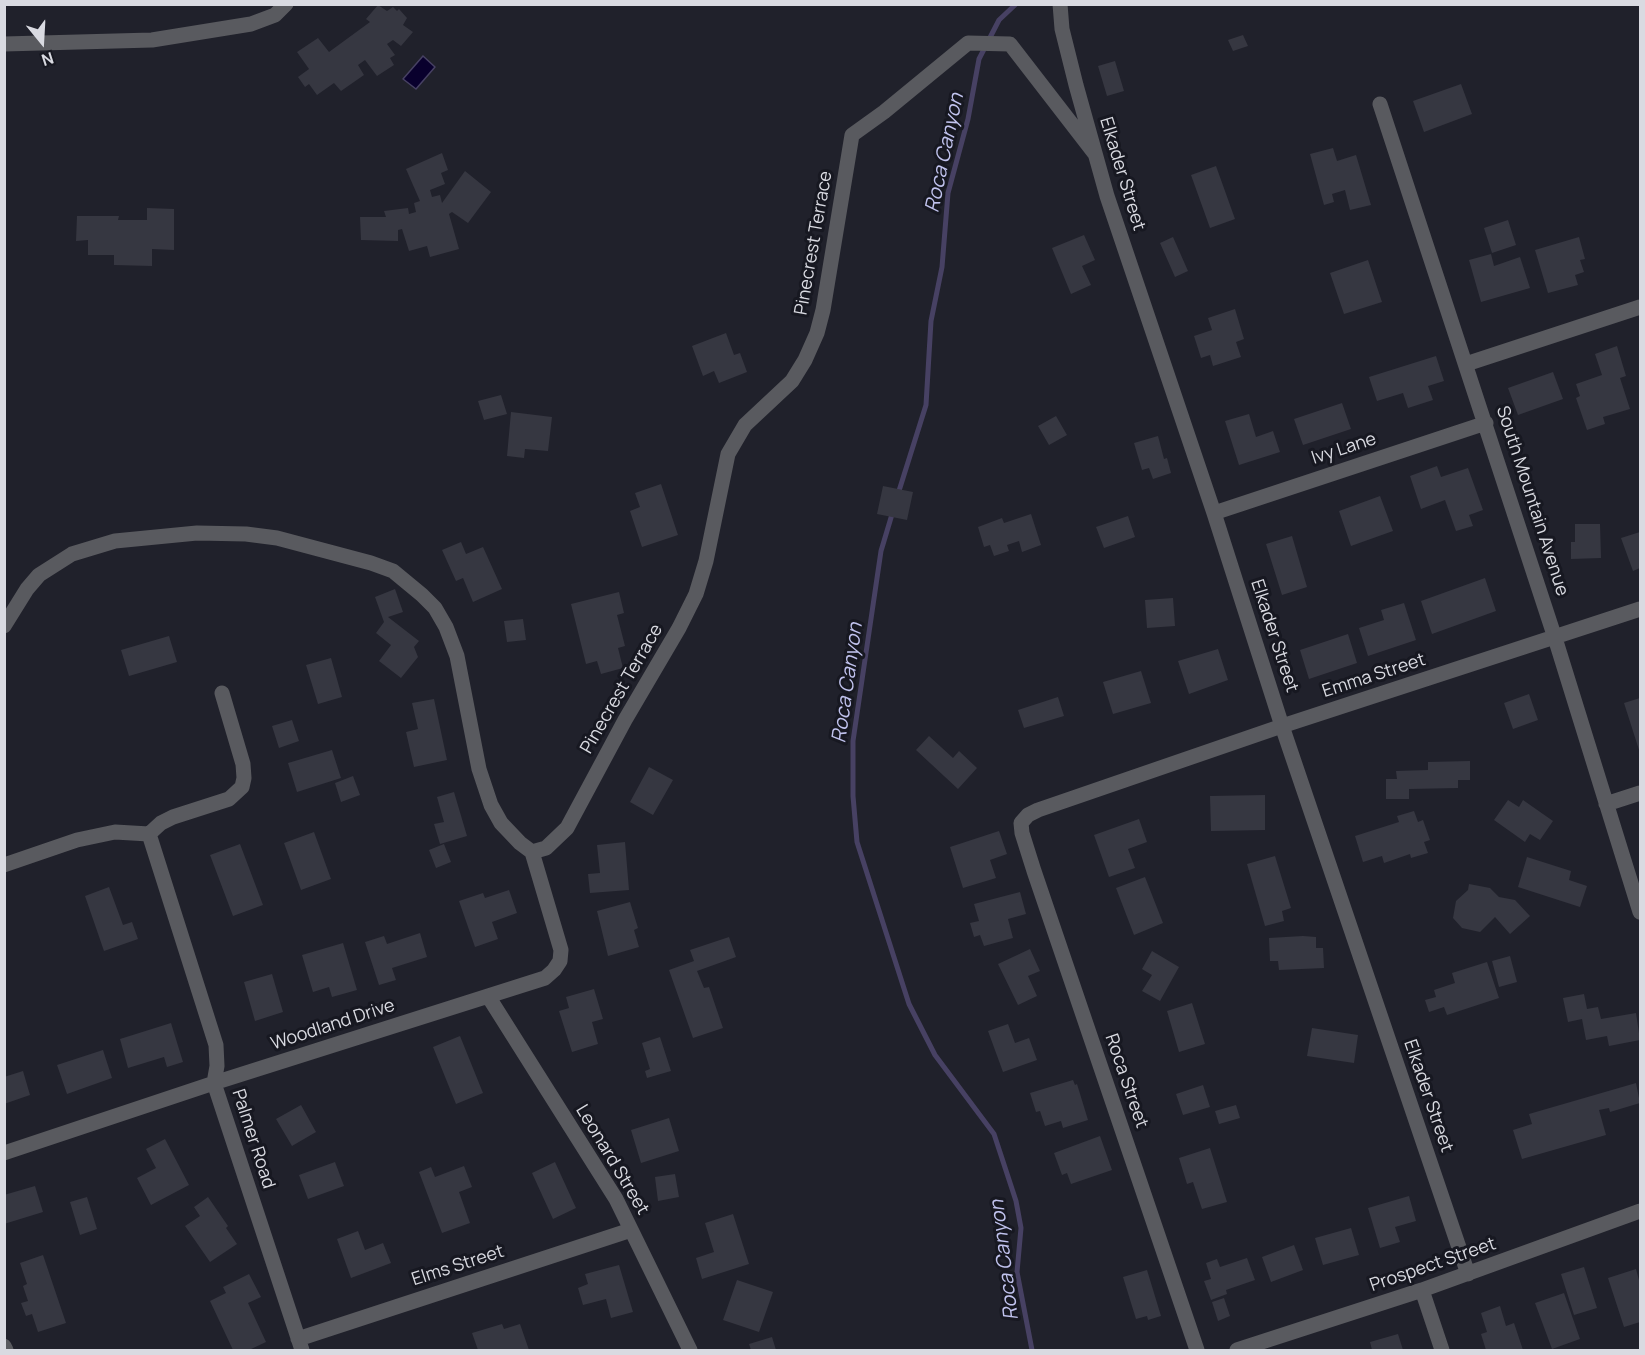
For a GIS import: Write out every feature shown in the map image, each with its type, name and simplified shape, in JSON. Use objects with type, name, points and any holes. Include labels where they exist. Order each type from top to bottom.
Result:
[{"type":"street","points":[[4,44],[152,40],[251,24],[275,15],[286,4]]},
{"type":"street","name":"Elkader Street","points":[[1060,4],[1062,29],[1107,196],[1214,513],[1282,726],[1468,1274]]},
{"type":"street","name":"Pinecrest Terrace","points":[[532,852],[546,848],[567,828],[625,720],[688,611],[706,561],[728,454],[745,425],[792,381],[805,360],[817,333],[823,310],[852,135],[884,112],[968,43],[1000,43],[1010,44],[1095,154]]},
{"type":"street","name":"South Mountain Avenue","points":[[1380,104],[1486,423],[1641,912]]},
{"type":"street","points":[[1466,364],[1641,308]]},
{"type":"street","name":"Ivy Lane","points":[[1214,513],[1486,423]]},
{"type":"street","points":[[4,626],[27,589],[39,575],[72,554],[115,541],[197,533],[246,534],[277,538],[393,571],[435,608],[446,627],[457,656],[479,770],[491,805],[501,823],[532,852]]},
{"type":"street","name":"Emma Street","points":[[1021,823],[1028,815],[1038,810],[1282,726],[1641,609]]},
{"type":"street","points":[[4,865],[77,840],[115,832],[149,834],[161,823],[173,817],[229,799],[242,787],[244,778],[243,764],[222,693]]},
{"type":"street","points":[[1606,804],[1641,793]]},
{"type":"street","name":"Roca Street","points":[[1021,823],[1034,871],[1197,1350]]},
{"type":"street","name":"Palmer Road","points":[[149,834],[216,1045],[217,1066],[214,1083],[300,1345]]},
{"type":"street","name":"Woodland Drive","points":[[4,1153],[214,1083],[545,978],[560,961],[561,950],[532,852]]},
{"type":"street","name":"Leonard Street","points":[[488,996],[615,1199],[690,1350]]},
{"type":"street","name":"Prospect Street","points":[[1237,1350],[1422,1290],[1641,1211]]},
{"type":"street","name":"Elms Street","points":[[300,1345],[631,1230]]},
{"type":"street","points":[[1422,1290],[1442,1350]]},
{"type":"shaded area","points":[[423,56],[435,67],[416,89],[403,79]]},
{"type":"building","points":[[378,5],[387,11],[393,7],[397,11],[399,9],[407,18],[403,25],[413,32],[401,46],[393,40],[387,44],[395,55],[390,58],[394,65],[377,76],[365,60],[358,65],[364,75],[341,91],[334,83],[317,95],[309,84],[305,87],[298,77],[309,69],[297,52],[318,38],[329,52],[370,22],[366,19]]},
{"type":"building","points":[[1243,35],[1248,46],[1233,51],[1228,40]]},
{"type":"building","points":[[1115,61],[1124,91],[1107,96],[1098,66]]},
{"type":"building","points":[[1461,84],[1472,114],[1424,132],[1413,101]]},
{"type":"building","points":[[1333,148],[1337,161],[1356,155],[1371,205],[1350,210],[1345,190],[1332,194],[1334,202],[1324,205],[1310,154]]},
{"type":"building","points":[[442,153],[448,170],[441,173],[445,184],[430,190],[432,197],[440,195],[442,203],[465,171],[491,192],[468,223],[452,212],[449,214],[459,249],[430,257],[427,246],[409,251],[402,229],[398,230],[398,241],[361,240],[360,217],[386,217],[384,211],[408,208],[409,214],[416,212],[414,203],[420,201],[406,169]]},
{"type":"building","points":[[1216,166],[1235,219],[1210,228],[1191,175]]},
{"type":"building","points":[[147,208],[174,209],[174,250],[152,249],[152,266],[114,265],[114,255],[88,255],[88,240],[76,241],[77,216],[119,216],[118,220],[147,220]]},
{"type":"building","points":[[1508,220],[1516,245],[1492,253],[1484,228]]},
{"type":"building","points":[[1084,235],[1095,260],[1082,266],[1091,285],[1071,294],[1052,248]]},
{"type":"building","points":[[1173,237],[1188,271],[1175,277],[1160,243]]},
{"type":"building","points":[[1579,237],[1585,259],[1580,260],[1584,272],[1575,275],[1578,285],[1548,293],[1535,250]]},
{"type":"building","points":[[1491,254],[1494,266],[1520,257],[1530,288],[1481,302],[1469,260]]},
{"type":"building","points":[[1368,260],[1382,302],[1344,314],[1330,273]]},
{"type":"building","points":[[1235,309],[1244,339],[1236,342],[1241,357],[1213,366],[1210,355],[1201,358],[1194,336],[1212,330],[1208,318]]},
{"type":"building","points":[[726,333],[734,355],[740,353],[747,372],[719,383],[714,371],[703,376],[692,346]]},
{"type":"building","points":[[1617,346],[1626,376],[1620,378],[1630,409],[1603,417],[1605,424],[1587,430],[1576,398],[1580,396],[1576,384],[1602,375],[1595,354]]},
{"type":"building","points":[[1436,356],[1444,381],[1428,386],[1433,400],[1408,408],[1403,393],[1377,401],[1369,377]]},
{"type":"building","points":[[1553,372],[1563,399],[1518,415],[1508,388]]},
{"type":"building","points":[[501,395],[507,414],[484,420],[478,401]]},
{"type":"building","points":[[1342,403],[1351,429],[1303,445],[1294,419]]},
{"type":"building","points":[[511,412],[552,417],[548,451],[525,449],[524,458],[507,456]]},
{"type":"building","points":[[1249,414],[1256,437],[1273,431],[1280,452],[1239,465],[1225,421]]},
{"type":"building","points":[[1056,416],[1067,435],[1049,445],[1038,426]]},
{"type":"building","points":[[1158,436],[1164,459],[1167,458],[1171,473],[1153,479],[1149,468],[1142,470],[1134,443]]},
{"type":"building","points":[[1437,466],[1441,477],[1468,468],[1483,510],[1469,515],[1473,526],[1456,531],[1445,500],[1421,509],[1410,476]]},
{"type":"building","points":[[661,484],[678,535],[642,547],[630,511],[640,507],[635,493]]},
{"type":"building","points":[[883,486],[913,492],[907,520],[877,514]]},
{"type":"building","points":[[1380,496],[1393,531],[1351,546],[1339,511]]},
{"type":"building","points":[[1031,514],[1041,545],[1022,552],[1019,541],[1007,545],[1009,551],[994,556],[990,545],[984,547],[978,527],[1002,518],[1004,523]]},
{"type":"building","points":[[1128,516],[1135,537],[1104,548],[1096,527]]},
{"type":"building","points":[[1575,524],[1600,524],[1601,558],[1571,559],[1571,542],[1575,542]]},
{"type":"building","points":[[1640,532],[1640,568],[1633,571],[1621,538]]},
{"type":"building","points":[[1292,536],[1307,587],[1282,595],[1266,544]]},
{"type":"building","points":[[461,542],[466,554],[483,547],[502,589],[473,602],[463,578],[456,581],[442,550]]},
{"type":"building","points":[[1485,578],[1496,611],[1432,634],[1421,601]]},
{"type":"building","points":[[395,589],[403,612],[388,617],[419,641],[414,647],[418,657],[401,678],[379,661],[391,645],[376,633],[384,622],[375,597]]},
{"type":"building","points":[[619,592],[624,613],[617,615],[625,646],[618,648],[623,668],[601,674],[597,661],[586,664],[571,604]]},
{"type":"building","points":[[1173,598],[1175,626],[1147,628],[1145,600]]},
{"type":"building","points":[[1404,603],[1416,640],[1368,656],[1359,628],[1384,620],[1381,610]]},
{"type":"building","points":[[523,619],[526,640],[507,642],[504,621]]},
{"type":"building","points":[[1348,634],[1357,663],[1309,679],[1300,650]]},
{"type":"building","points":[[169,636],[177,662],[129,676],[121,650]]},
{"type":"building","points":[[1218,649],[1228,680],[1189,694],[1178,661]]},
{"type":"building","points":[[331,658],[342,697],[318,704],[306,665]]},
{"type":"building","points":[[1141,671],[1151,703],[1113,714],[1103,682]]},
{"type":"building","points":[[1529,694],[1538,720],[1513,729],[1504,703]]},
{"type":"building","points":[[1058,697],[1064,716],[1024,728],[1018,710]]},
{"type":"building","points":[[1640,698],[1640,753],[1624,703]]},
{"type":"building","points":[[434,699],[447,760],[414,767],[406,732],[418,729],[412,703]]},
{"type":"building","points":[[292,720],[299,741],[279,748],[272,726]]},
{"type":"building","points":[[929,736],[953,758],[959,751],[977,768],[958,789],[916,750]]},
{"type":"building","points":[[332,750],[341,778],[297,792],[288,763]]},
{"type":"building","points":[[1470,761],[1470,780],[1458,780],[1458,788],[1409,789],[1409,799],[1386,799],[1386,779],[1397,779],[1396,771],[1428,770],[1428,762]]},
{"type":"building","points":[[649,767],[673,780],[653,815],[630,802]]},
{"type":"building","points":[[353,776],[360,795],[341,802],[335,783]]},
{"type":"building","points":[[454,792],[467,836],[440,844],[434,824],[444,822],[437,797]]},
{"type":"building","points":[[1265,795],[1265,830],[1211,831],[1210,796]]},
{"type":"building","points":[[1508,800],[1519,807],[1523,800],[1553,821],[1540,840],[1530,834],[1525,842],[1494,820]]},
{"type":"building","points":[[1414,811],[1418,822],[1423,820],[1430,840],[1424,842],[1428,853],[1411,858],[1410,854],[1384,863],[1382,856],[1363,862],[1355,836],[1399,822],[1397,816]]},
{"type":"building","points":[[1139,819],[1147,842],[1128,849],[1135,868],[1109,877],[1094,835]]},
{"type":"building","points":[[999,831],[1007,854],[990,860],[996,878],[963,888],[950,847]]},
{"type":"building","points":[[314,832],[331,879],[301,890],[284,843]]},
{"type":"building","points":[[625,842],[629,890],[590,893],[588,874],[600,873],[597,845]]},
{"type":"building","points":[[240,844],[263,905],[233,916],[210,855]]},
{"type":"building","points":[[444,844],[451,862],[436,868],[429,850]]},
{"type":"building","points":[[1275,856],[1291,908],[1282,911],[1284,921],[1265,926],[1247,864]]},
{"type":"building","points":[[1527,857],[1571,871],[1569,880],[1587,886],[1580,907],[1518,887]]},
{"type":"building","points":[[1145,877],[1163,923],[1134,935],[1116,888]]},
{"type":"building","points":[[1469,884],[1490,888],[1499,897],[1515,900],[1530,916],[1510,934],[1495,917],[1480,932],[1462,928],[1453,918],[1456,901],[1468,890]]},
{"type":"building","points":[[109,887],[123,925],[132,922],[138,939],[104,951],[85,896]]},
{"type":"building","points":[[509,890],[517,913],[492,922],[498,939],[475,947],[459,901],[483,893],[485,898]]},
{"type":"building","points":[[1020,892],[1026,914],[1008,919],[1013,938],[984,946],[980,935],[974,937],[970,923],[979,921],[974,904]]},
{"type":"building","points":[[630,902],[638,928],[634,930],[639,947],[608,956],[597,911]]},
{"type":"building","points":[[420,933],[427,957],[392,968],[396,980],[379,985],[365,942],[384,936],[387,944]]},
{"type":"building","points":[[729,937],[736,957],[697,971],[704,988],[709,987],[723,1028],[693,1038],[669,970],[694,961],[690,950]]},
{"type":"building","points":[[1316,937],[1316,948],[1323,948],[1324,968],[1279,970],[1278,961],[1270,961],[1269,938]]},
{"type":"building","points":[[343,943],[357,990],[332,997],[329,987],[313,992],[302,955]]},
{"type":"building","points":[[1030,949],[1040,971],[1028,976],[1037,996],[1018,1005],[998,964]]},
{"type":"building","points":[[1152,951],[1179,967],[1160,1001],[1142,991],[1152,975],[1142,969]]},
{"type":"building","points":[[1510,956],[1517,982],[1499,987],[1492,961]]},
{"type":"building","points":[[1487,962],[1499,998],[1447,1015],[1444,1007],[1429,1012],[1425,1000],[1436,997],[1434,990],[1455,983],[1452,973]]},
{"type":"building","points":[[272,974],[283,1012],[255,1021],[244,982]]},
{"type":"building","points":[[594,989],[603,1019],[592,1022],[598,1044],[572,1052],[559,1011],[569,1008],[566,997]]},
{"type":"building","points":[[1584,994],[1587,1009],[1598,1007],[1601,1019],[1636,1013],[1640,1040],[1609,1046],[1607,1036],[1586,1040],[1582,1019],[1568,1022],[1563,998]]},
{"type":"building","points":[[1192,1003],[1205,1044],[1179,1052],[1167,1011]]},
{"type":"building","points":[[171,1023],[183,1062],[167,1067],[164,1057],[128,1068],[120,1039]]},
{"type":"building","points":[[1008,1024],[1015,1043],[1029,1038],[1037,1060],[1003,1072],[988,1031]]},
{"type":"building","points":[[1312,1028],[1358,1035],[1354,1063],[1307,1056]]},
{"type":"building","points":[[460,1036],[483,1093],[456,1104],[433,1047]]},
{"type":"building","points":[[660,1037],[671,1071],[647,1078],[645,1071],[650,1069],[642,1043]]},
{"type":"building","points":[[103,1050],[112,1078],[67,1094],[57,1065]]},
{"type":"building","points":[[23,1071],[30,1095],[4,1104],[4,1077]]},
{"type":"building","points":[[1073,1080],[1075,1085],[1077,1084],[1088,1120],[1063,1128],[1061,1121],[1045,1126],[1040,1111],[1036,1112],[1030,1093]]},
{"type":"building","points":[[1636,1083],[1640,1103],[1610,1112],[1609,1108],[1599,1110],[1606,1135],[1522,1159],[1513,1130],[1532,1124],[1529,1114]]},
{"type":"building","points":[[1203,1085],[1210,1107],[1183,1115],[1176,1094]]},
{"type":"building","points":[[301,1105],[316,1132],[292,1146],[276,1119]]},
{"type":"building","points":[[1236,1105],[1240,1118],[1219,1124],[1215,1111]]},
{"type":"building","points":[[669,1118],[679,1151],[641,1163],[631,1130]]},
{"type":"building","points":[[1100,1136],[1112,1170],[1071,1184],[1067,1173],[1062,1175],[1054,1153]]},
{"type":"building","points":[[165,1139],[189,1185],[151,1205],[137,1178],[156,1168],[146,1149]]},
{"type":"building","points":[[1210,1148],[1227,1202],[1202,1209],[1193,1182],[1187,1184],[1179,1158]]},
{"type":"building","points":[[335,1162],[344,1186],[308,1199],[299,1175]]},
{"type":"building","points":[[555,1162],[576,1208],[553,1219],[532,1173]]},
{"type":"building","points":[[464,1166],[472,1187],[459,1192],[470,1223],[442,1233],[419,1172],[431,1167],[435,1177]]},
{"type":"building","points":[[675,1174],[679,1197],[658,1201],[655,1177]]},
{"type":"building","points":[[35,1186],[43,1212],[4,1224],[4,1195]]},
{"type":"building","points":[[1409,1196],[1416,1221],[1395,1227],[1400,1242],[1380,1248],[1368,1208]]},
{"type":"building","points":[[87,1197],[97,1229],[80,1235],[70,1202]]},
{"type":"building","points":[[208,1197],[237,1244],[210,1262],[185,1226],[200,1216],[194,1207]]},
{"type":"building","points":[[733,1214],[749,1264],[702,1279],[696,1258],[714,1252],[705,1223]]},
{"type":"building","points":[[1351,1228],[1359,1255],[1323,1265],[1315,1238]]},
{"type":"building","points":[[358,1231],[365,1250],[383,1243],[391,1263],[351,1278],[337,1239]]},
{"type":"building","points":[[1294,1245],[1303,1270],[1271,1282],[1262,1257]]},
{"type":"building","points":[[43,1255],[66,1323],[38,1332],[32,1314],[26,1316],[21,1303],[28,1301],[23,1286],[27,1284],[20,1263]]},
{"type":"building","points":[[1247,1258],[1255,1280],[1226,1290],[1227,1294],[1211,1300],[1204,1281],[1211,1279],[1206,1263],[1217,1259],[1220,1267]]},
{"type":"building","points":[[619,1265],[633,1312],[611,1318],[606,1299],[583,1305],[578,1288],[588,1284],[585,1274]]},
{"type":"building","points":[[1584,1267],[1597,1308],[1574,1315],[1561,1274]]},
{"type":"building","points":[[1636,1269],[1640,1284],[1640,1322],[1624,1327],[1608,1278]]},
{"type":"building","points":[[1147,1270],[1161,1316],[1148,1320],[1147,1316],[1136,1319],[1123,1277]]},
{"type":"building","points":[[249,1274],[261,1297],[248,1303],[266,1342],[249,1350],[233,1350],[210,1301],[226,1293],[223,1287]]},
{"type":"building","points":[[737,1280],[773,1292],[759,1332],[723,1320]]},
{"type":"building","points":[[1564,1293],[1580,1339],[1552,1349],[1535,1303]]},
{"type":"building","points":[[1224,1298],[1230,1316],[1218,1321],[1212,1302]]},
{"type":"building","points":[[1500,1306],[1506,1326],[1514,1323],[1523,1350],[1486,1350],[1481,1334],[1487,1332],[1481,1313]]},
{"type":"building","points":[[502,1324],[504,1329],[520,1324],[529,1350],[478,1350],[472,1333]]},
{"type":"building","points":[[1398,1334],[1403,1350],[1372,1350],[1370,1342]]},
{"type":"building","points":[[772,1337],[776,1350],[751,1350],[749,1344]]},
{"type":"waterway","name":"Roca Canyon","points":[[898,494],[926,405],[931,321],[942,267],[948,193],[968,119],[979,59],[999,20],[1016,4]]},
{"type":"waterway","name":"Roca Canyon","points":[[893,511],[881,551],[853,741],[853,796],[857,842],[909,1004],[935,1055],[994,1134],[1016,1201],[1021,1228],[1017,1272],[1032,1350]]}]
